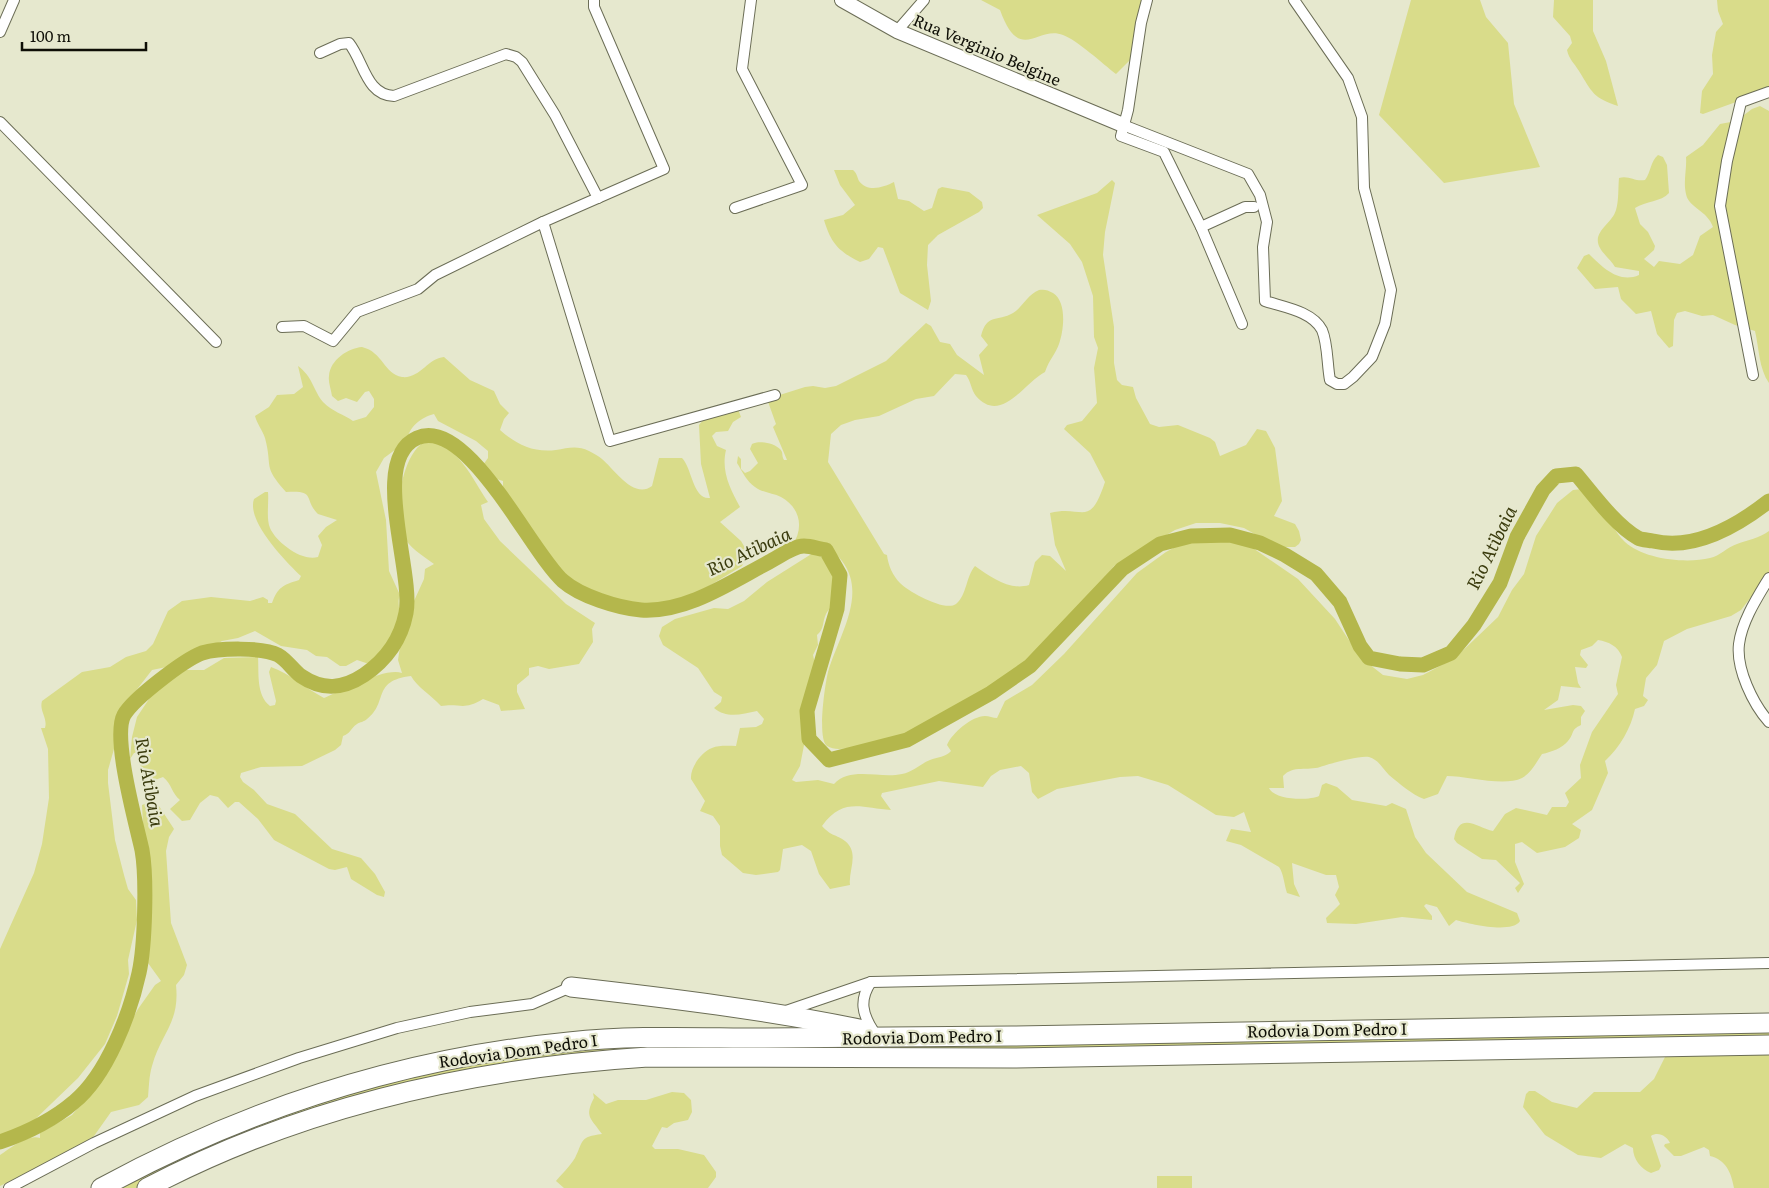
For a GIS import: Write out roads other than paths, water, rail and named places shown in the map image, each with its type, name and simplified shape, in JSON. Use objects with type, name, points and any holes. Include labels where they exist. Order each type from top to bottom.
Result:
[{"type":"highway","points":[[571,987],[695,1001],[775,1013],[874,1032],[942,1037]]},
{"type":"highway","name":"Rodovia Dom Pedro I","points":[[101,1188],[240,1122],[303,1099],[395,1071],[476,1054],[568,1042],[642,1037],[942,1037],[1769,1021]]},
{"type":"highway","name":"Rodovia Dom Pedro I","points":[[147,1188],[244,1143],[323,1113],[363,1101],[506,1071],[601,1060],[648,1058],[1022,1058],[1769,1044]]},
{"type":"street","points":[[0,32],[14,0]]},
{"type":"street","points":[[282,327],[304,326],[333,341],[357,312],[418,288],[435,275],[543,222],[664,169],[594,7],[594,0]]},
{"type":"street","points":[[735,208],[802,185],[742,69],[751,0]]},
{"type":"street","name":"Rua Verginio Belgine","points":[[842,0],[897,31],[1122,131]]},
{"type":"street","points":[[897,31],[924,0]]},
{"type":"street","points":[[1122,131],[1128,110],[1141,23],[1147,0]]},
{"type":"street","points":[[1122,131],[1248,174],[1260,195],[1266,222],[1263,247],[1264,301],[1306,315],[1316,322],[1322,332],[1330,380],[1337,384],[1344,384],[1372,356],[1385,324],[1391,290],[1364,188],[1362,117],[1348,78],[1294,0]]},
{"type":"street","points":[[320,53],[340,44],[349,43],[375,90],[383,95],[394,96],[506,54],[516,57],[522,62],[555,115],[598,198]]},
{"type":"street","points":[[1753,376],[1720,206],[1727,160],[1741,102],[1769,92]]},
{"type":"street","points":[[0,122],[216,342]]},
{"type":"street","points":[[1122,131],[1164,152],[1201,227],[1242,324]]},
{"type":"street","points":[[1201,227],[1254,206]]},
{"type":"street","points":[[543,222],[610,441],[775,395]]},
{"type":"street","points":[[1769,578],[1751,608],[1739,645],[1744,680],[1758,710],[1769,722]]},
{"type":"street","points":[[775,1013],[797,1008],[848,988],[871,982],[1769,963]]},
{"type":"street","points":[[871,982],[863,994],[862,1007],[866,1020],[874,1032]]},
{"type":"street","points":[[9,1188],[94,1143],[195,1096],[300,1058],[397,1028],[470,1012],[532,1004],[571,987]]},
{"type":"waterway","name":"Rio Atibaia","points":[[0,1142],[48,1120],[66,1109],[86,1090],[107,1060],[130,1007],[139,973],[143,946],[145,912],[144,862],[123,760],[121,726],[124,715],[138,699],[172,671],[194,657],[209,651],[240,649],[271,652],[281,657],[301,676],[309,681],[325,686],[341,685],[356,680],[379,663],[396,640],[404,623],[406,613],[407,595],[396,518],[396,468],[403,450],[417,438],[436,436],[456,447],[477,466],[497,490],[550,566],[563,581],[579,592],[621,607],[641,610],[675,607],[708,595],[800,546],[826,550],[840,575],[837,609],[807,711],[809,739],[829,760],[907,740],[991,693],[1030,666],[1122,569],[1160,544],[1191,536],[1230,535],[1260,543],[1285,555],[1316,574],[1340,602],[1360,646],[1369,658],[1400,664],[1423,665],[1451,653],[1474,625],[1500,583],[1517,537],[1543,490],[1556,476],[1576,474],[1605,509],[1629,532],[1641,539],[1668,543],[1684,542],[1714,534],[1743,519],[1769,501]]}]
